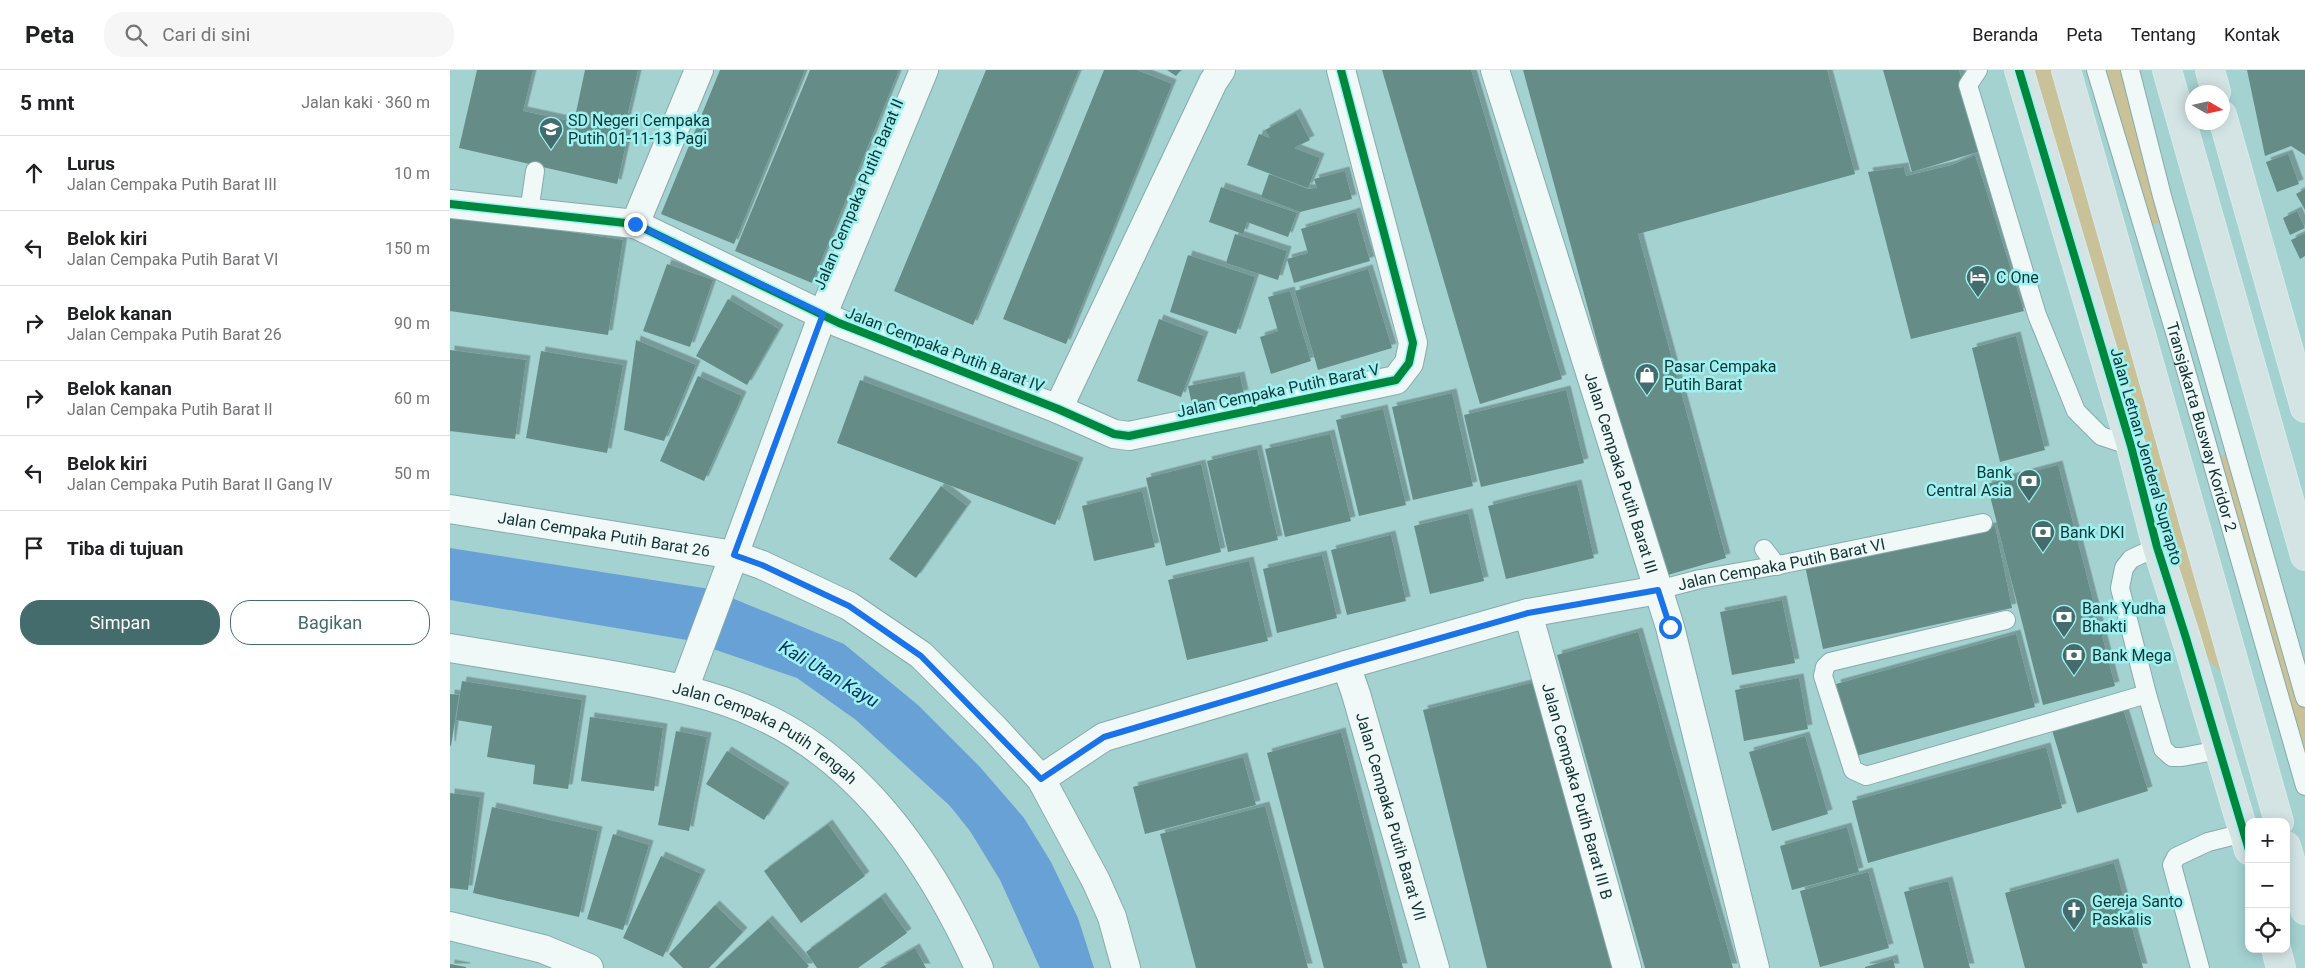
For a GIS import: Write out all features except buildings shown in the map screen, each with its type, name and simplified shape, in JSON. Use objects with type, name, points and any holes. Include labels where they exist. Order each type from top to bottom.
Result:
[{"type":"main road","name":"Jalan Letnan Jenderal Suprapto","points":[[2019,70],[2131,446],[2157,547],[2245,838]]},
{"type":"main road","name":"Jalan Letnan Jenderal Suprapto","points":[[2066,70],[2278,818]]},
{"type":"main road","points":[[2168,70],[2305,556]]},
{"type":"main road","points":[[2210,70],[2214,85]]},
{"type":"main road","points":[[2226,130],[2305,408]]},
{"type":"main road","points":[[2186,638],[2242,693]]},
{"type":"main road","points":[[2290,859],[2305,910]]},
{"type":"main road","points":[[2277,953],[2281,968]]},
{"type":"street","points":[[635,224],[699,70]]},
{"type":"street","name":"Jalan Cempaka Putih Barat II","points":[[684,689],[823,314],[924,70]]},
{"type":"street","name":"Jalan Cempaka Putih Barat IV","points":[[450,204],[635,224],[839,323],[1058,408],[1213,82],[1221,70]]},
{"type":"street","name":"Jalan Cempaka Putih Barat V","points":[[1058,408],[1114,434],[1129,436],[1396,380],[1409,363],[1413,343],[1341,70]]},
{"type":"street","name":"Jalan Cempaka Putih Barat III","points":[[1494,70],[1670,627],[1755,968]]},
{"type":"street","name":"Jalan Cempaka Putih Barat 26","points":[[450,509],[731,563],[762,565],[849,606],[921,656],[1041,779],[1096,881],[1112,917],[1126,968]]},
{"type":"street","name":"Jalan Cempaka Putih Barat VI","points":[[1041,779],[1104,737],[1528,613],[1658,590]]},
{"type":"street","name":"Jalan Cempaka Putih Barat III B","points":[[1528,613],[1627,968]]},
{"type":"street","name":"Jalan Cempaka Putih Tengah","points":[[450,648],[684,689],[758,714],[803,738],[840,765],[872,797],[900,834],[944,899],[979,968]]},
{"type":"street","name":"Jalan Cempaka Putih Barat VII","points":[[1346,665],[1435,968]]},
{"type":"street","points":[[450,926],[543,949],[589,968]]},
{"type":"lane","points":[[1978,70],[1966,78],[2037,315],[2076,411],[2101,436],[2131,446]]},
{"type":"lane","name":"Transjakarta Busway Koridor 2","points":[[2096,70],[2179,346],[2305,786]]},
{"type":"lane","name":"Transjakarta Busway Koridor 2","points":[[2130,70],[2162,196],[2305,698]]},
{"type":"lane","points":[[529,212],[535,171]]},
{"type":"lane","name":"Jalan Cempaka Putih Barat VI","points":[[1658,590],[1700,579],[1777,566],[1983,523]]},
{"type":"lane","points":[[2157,547],[2131,559],[2124,568],[2120,588],[2163,749],[2172,757],[2219,750]]},
{"type":"lane","points":[[1764,549],[1777,566]]},
{"type":"lane","points":[[2006,620],[1830,662],[1825,667],[1823,676],[1853,770],[1866,776],[2147,694]]},
{"type":"lane","points":[[2200,968],[2172,865],[2176,857],[2208,842],[2245,841]]},
{"type":"shaded area","points":[[2019,70],[2066,70],[2242,693],[2186,638]]},
{"type":"shaded area","points":[[2096,70],[2131,70],[2169,218],[2144,229]]},
{"type":"shaded area","points":[[2235,451],[2305,698],[2305,786],[2212,459]]},
{"type":"water","name":"Kali Utan Kayu","points":[[450,548],[710,589],[844,644],[918,705],[980,767],[1024,818],[1051,862],[1078,918],[1094,968],[1040,968],[1000,880],[970,831],[950,806],[856,720],[797,678],[687,640],[450,600]]},
{"type":"cycle path","points":[[450,204],[635,224],[839,323],[1058,409],[1114,434],[1129,436],[1396,380],[1409,363],[1413,343],[1341,70]]},
{"type":"cycle path","points":[[2019,70],[2131,446],[2157,547],[2245,837]]},
{"type":"place","name":"SD Negeri Cempaka Putih 01-11-13 Pagi","points":[[551,150]]},
{"type":"place","name":"C One","points":[[1978,298]]},
{"type":"place","name":"Pasar Cempaka Putih Barat","points":[[1647,396]]},
{"type":"place","name":"Bank Central Asia","points":[[2029,502]]},
{"type":"place","name":"Bank DKI","points":[[2043,553]]},
{"type":"place","name":"Bank Yudha Bhakti","points":[[2064,638]]},
{"type":"place","name":"Bank Mega","points":[[2074,676]]},
{"type":"place","name":"Gereja Santo Paskalis","points":[[2074,931]]},
{"type":"route","points":[[635,224],[823,314],[734,555],[762,565],[849,606],[921,656],[1041,779],[1104,737],[1528,613],[1658,590],[1670,627]]}]
